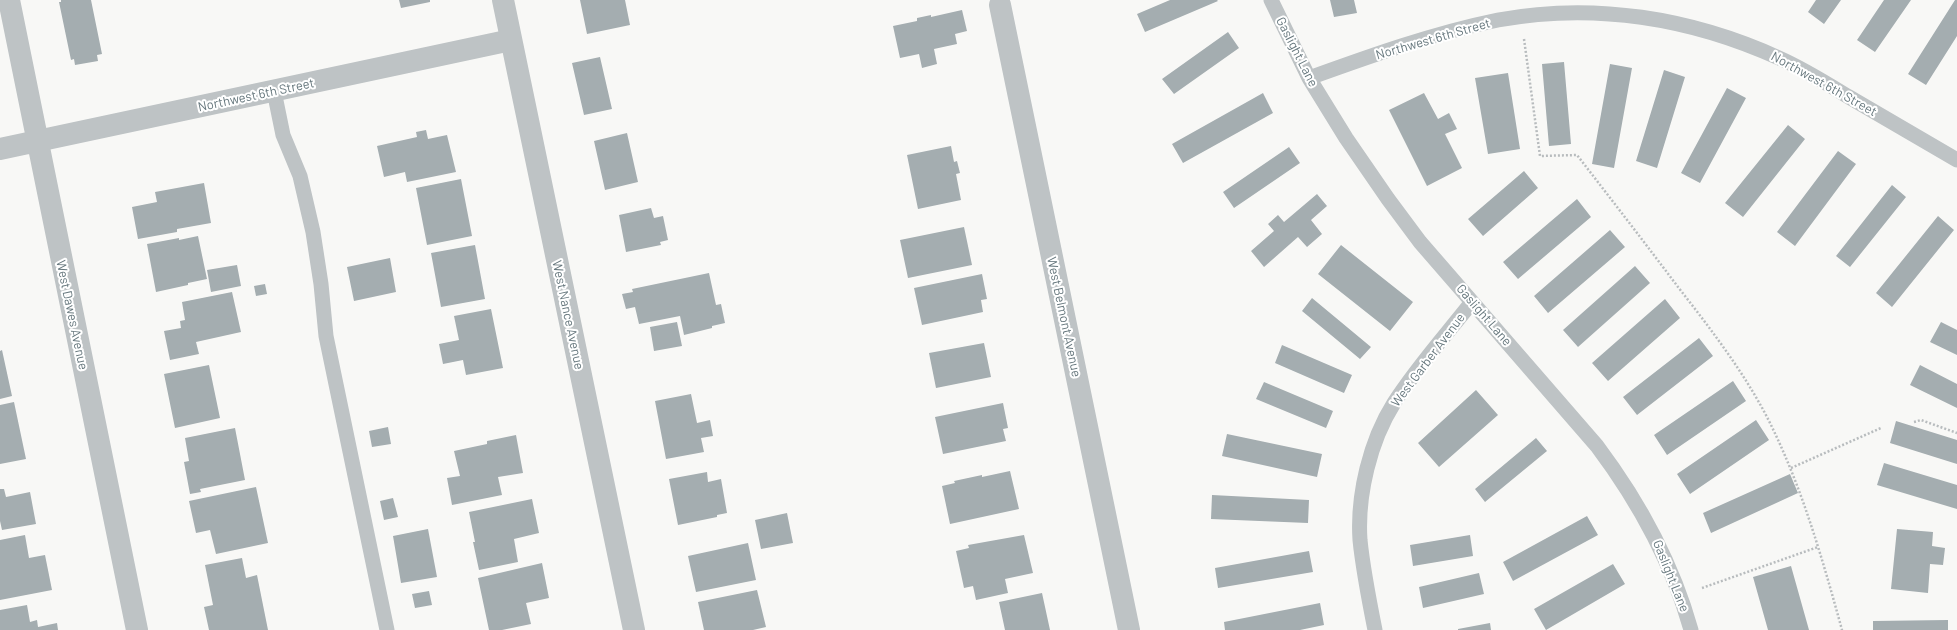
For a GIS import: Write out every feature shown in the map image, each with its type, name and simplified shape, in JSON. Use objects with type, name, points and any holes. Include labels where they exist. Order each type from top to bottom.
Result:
[{"type":"street","name":"West Dawes Avenue","points":[[9,0],[137,630]]},
{"type":"street","name":"West Nance Avenue","points":[[502,0],[634,630]]},
{"type":"street","name":"West Belmont Avenue","points":[[1000,5],[1128,630]]},
{"type":"street","name":"Northwest 6th Street","points":[[0,148],[511,40]]},
{"type":"lane","name":"Gaslight Lane","points":[[1271,0],[1309,78],[1346,138],[1388,199],[1420,242],[1597,446],[1620,478],[1659,544],[1692,630]]},
{"type":"lane","name":"Northwest 6th Street","points":[[1309,78],[1452,31],[1521,17],[1580,12],[1606,13],[1663,20],[1708,31],[1781,58],[1957,160]]},
{"type":"lane","points":[[274,91],[283,134],[300,176],[313,232],[321,284],[326,336],[387,630]]},
{"type":"lane","name":"West Garber Avenue","points":[[1375,630],[1366,584],[1360,539],[1361,504],[1370,456],[1380,430],[1393,404],[1409,380],[1472,302]]},
{"type":"path","points":[[1521,17],[1540,156],[1577,155],[1702,318],[1741,375],[1766,416],[1792,468],[1818,547],[1842,630]]},
{"type":"path","points":[[1914,422],[1921,420],[1957,433]]},
{"type":"path","points":[[1792,468],[1881,428]]},
{"type":"path","points":[[1680,596],[1818,547]]},
{"type":"building","points":[[61,0],[91,0],[102,54],[97,55],[98,61],[75,65],[74,59],[71,60],[59,2],[61,2]]},
{"type":"building","points":[[399,0],[430,0],[430,2],[401,8]]},
{"type":"building","points":[[580,0],[625,0],[630,25],[587,34]]},
{"type":"building","points":[[1170,0],[1218,1],[1145,32],[1137,14]]},
{"type":"building","points":[[1330,0],[1354,0],[1357,13],[1334,17]]},
{"type":"building","points":[[1816,0],[1841,0],[1824,24],[1808,12]]},
{"type":"building","points":[[1884,0],[1911,0],[1875,52],[1857,40]]},
{"type":"building","points":[[1955,0],[1957,0],[1957,36],[1926,85],[1908,74]]},
{"type":"building","points":[[962,10],[967,31],[955,34],[957,44],[934,49],[937,64],[922,68],[919,54],[900,58],[893,26],[917,21],[917,18],[931,15],[931,17]]},
{"type":"building","points":[[1228,32],[1239,48],[1174,94],[1162,79]]},
{"type":"building","points":[[600,57],[612,109],[584,115],[572,63]]},
{"type":"building","points":[[1564,62],[1571,144],[1549,146],[1542,64]]},
{"type":"building","points":[[1610,64],[1632,68],[1614,168],[1592,164]]},
{"type":"building","points":[[1664,70],[1685,77],[1657,168],[1636,161]]},
{"type":"building","points":[[1508,73],[1520,149],[1488,154],[1475,78]]},
{"type":"building","points":[[1727,88],[1746,98],[1700,183],[1681,173]]},
{"type":"building","points":[[1263,93],[1273,113],[1183,163],[1172,144]]},
{"type":"building","points":[[1424,93],[1438,119],[1449,113],[1457,129],[1445,134],[1462,168],[1427,186],[1389,110]]},
{"type":"building","points":[[1788,125],[1805,139],[1743,217],[1725,203]]},
{"type":"building","points":[[426,130],[428,139],[447,135],[456,172],[407,182],[405,172],[384,177],[377,146],[417,137],[416,132]]},
{"type":"building","points":[[627,133],[638,182],[605,190],[594,141]]},
{"type":"building","points":[[951,146],[954,162],[957,161],[960,173],[956,174],[961,200],[918,209],[907,155]]},
{"type":"building","points":[[1289,147],[1300,163],[1234,208],[1223,192]]},
{"type":"building","points":[[1838,151],[1856,164],[1795,246],[1777,232]]},
{"type":"building","points":[[1524,171],[1538,188],[1483,236],[1468,219]]},
{"type":"building","points":[[461,179],[472,236],[427,245],[416,188]]},
{"type":"building","points":[[204,183],[211,223],[177,229],[177,232],[138,239],[132,207],[157,202],[155,192]]},
{"type":"building","points":[[1892,185],[1906,197],[1850,267],[1836,256]]},
{"type":"building","points":[[1317,194],[1327,206],[1311,220],[1322,234],[1307,247],[1298,237],[1264,267],[1251,251],[1274,231],[1268,224],[1278,215],[1284,222]]},
{"type":"building","points":[[1577,199],[1591,217],[1518,279],[1503,262]]},
{"type":"building","points":[[651,208],[654,218],[663,216],[668,240],[660,242],[661,245],[626,252],[619,215]]},
{"type":"building","points":[[1938,216],[1954,230],[1892,307],[1876,293]]},
{"type":"building","points":[[964,227],[972,265],[908,278],[900,240]]},
{"type":"building","points":[[1610,230],[1625,247],[1548,313],[1534,296]]},
{"type":"building","points":[[198,236],[207,279],[156,292],[147,244]]},
{"type":"building","points":[[475,245],[485,299],[441,307],[431,253]]},
{"type":"building","points":[[1341,245],[1413,302],[1390,331],[1318,274]]},
{"type":"building","points":[[390,258],[396,292],[354,301],[347,267]]},
{"type":"building","points":[[237,265],[241,286],[211,292],[207,270]]},
{"type":"building","points":[[1635,266],[1650,283],[1578,347],[1563,330]]},
{"type":"building","points":[[709,273],[716,305],[721,304],[725,323],[684,335],[680,316],[639,324],[635,307],[626,309],[622,294],[633,292],[632,289]]},
{"type":"building","points":[[982,274],[987,299],[981,300],[983,312],[922,325],[914,288]]},
{"type":"building","points":[[265,284],[267,294],[256,296],[254,286]]},
{"type":"building","points":[[232,292],[241,332],[196,342],[199,354],[170,360],[164,331],[181,328],[180,321],[185,320],[182,302]]},
{"type":"building","points":[[1312,298],[1371,347],[1360,359],[1302,311]]},
{"type":"building","points":[[1665,299],[1680,318],[1608,381],[1592,363]]},
{"type":"building","points":[[491,309],[503,368],[466,375],[463,360],[443,364],[439,344],[459,340],[454,316]]},
{"type":"building","points":[[677,322],[682,346],[654,351],[650,327]]},
{"type":"building","points":[[1941,322],[1957,330],[1957,355],[1930,342]]},
{"type":"building","points":[[1699,338],[1713,356],[1637,415],[1623,397]]},
{"type":"building","points":[[984,343],[991,377],[936,388],[929,353]]},
{"type":"building","points":[[1282,345],[1352,375],[1344,393],[1275,363]]},
{"type":"building","points":[[2,350],[12,396],[0,399],[0,351]]},
{"type":"building","points":[[209,365],[220,418],[175,428],[164,374]]},
{"type":"building","points":[[1920,365],[1957,384],[1957,408],[1910,385]]},
{"type":"building","points":[[1733,381],[1746,401],[1667,455],[1654,435]]},
{"type":"building","points":[[1264,382],[1333,411],[1326,428],[1256,399]]},
{"type":"building","points":[[1476,390],[1498,415],[1439,467],[1418,443]]},
{"type":"building","points":[[691,394],[697,423],[710,420],[713,436],[701,438],[704,452],[666,459],[655,401]]},
{"type":"building","points":[[14,402],[26,459],[0,464],[0,405]]},
{"type":"building","points":[[1003,403],[1008,428],[1003,429],[1006,441],[943,454],[935,417]]},
{"type":"building","points":[[1756,420],[1769,440],[1690,494],[1677,474]]},
{"type":"building","points":[[1896,421],[1957,440],[1957,464],[1890,443]]},
{"type":"building","points":[[388,427],[391,444],[372,447],[369,431]]},
{"type":"building","points":[[235,428],[245,480],[200,489],[201,492],[190,494],[184,462],[189,461],[185,438]]},
{"type":"building","points":[[1227,434],[1322,454],[1317,477],[1222,456]]},
{"type":"building","points":[[516,435],[523,473],[498,477],[502,495],[452,505],[447,478],[460,476],[454,451],[487,444],[487,441]]},
{"type":"building","points":[[1536,438],[1547,451],[1485,502],[1475,489]]},
{"type":"building","points":[[1884,463],[1957,485],[1957,509],[1877,485]]},
{"type":"building","points":[[1010,471],[1019,509],[950,524],[942,486],[955,483],[954,481]]},
{"type":"building","points":[[707,472],[708,482],[721,479],[727,513],[717,515],[717,517],[678,525],[669,479]]},
{"type":"building","points":[[1790,474],[1798,493],[1711,533],[1703,513]]},
{"type":"building","points":[[256,487],[268,543],[216,554],[210,530],[196,533],[189,501]]},
{"type":"building","points":[[0,489],[4,489],[6,497],[30,492],[36,524],[2,530],[0,521]]},
{"type":"building","points":[[1212,495],[1309,500],[1308,523],[1211,519]]},
{"type":"building","points":[[393,498],[398,517],[384,520],[380,501]]},
{"type":"building","points":[[532,499],[539,533],[514,539],[518,562],[479,570],[469,512]]},
{"type":"building","points":[[787,513],[793,543],[761,549],[755,520]]},
{"type":"building","points":[[1587,516],[1598,535],[1513,581],[1503,562]]},
{"type":"building","points":[[428,529],[437,577],[401,583],[393,536]]},
{"type":"building","points":[[1897,529],[1933,532],[1932,546],[1945,548],[1943,565],[1930,564],[1928,593],[1891,589]]},
{"type":"building","points":[[25,535],[29,558],[45,555],[52,590],[0,600],[0,540]]},
{"type":"building","points":[[1024,535],[1033,573],[1005,579],[1008,593],[976,600],[973,586],[964,588],[956,551],[969,548],[968,545]]},
{"type":"building","points":[[1470,535],[1473,556],[1413,566],[1410,545]]},
{"type":"building","points":[[748,543],[756,580],[696,592],[688,556]]},
{"type":"building","points":[[1309,551],[1313,572],[1218,588],[1215,568]]},
{"type":"building","points":[[242,558],[246,578],[257,575],[268,630],[209,630],[204,607],[213,605],[205,565]]},
{"type":"building","points":[[542,563],[549,598],[526,603],[531,624],[502,630],[489,630],[478,578]]},
{"type":"building","points":[[1613,564],[1625,584],[1546,630],[1534,609]]},
{"type":"building","points":[[1791,566],[1809,630],[1768,630],[1753,577]]},
{"type":"building","points":[[1479,573],[1484,594],[1423,608],[1419,587]]},
{"type":"building","points":[[757,590],[766,627],[753,630],[704,630],[698,602]]},
{"type":"building","points":[[429,591],[432,605],[415,608],[412,594]]},
{"type":"building","points":[[1042,593],[1050,630],[1005,630],[999,602]]},
{"type":"building","points":[[1320,603],[1324,625],[1300,630],[1225,630],[1224,622]]},
{"type":"building","points":[[27,605],[30,622],[37,620],[38,627],[57,623],[58,630],[0,630],[0,610]]},
{"type":"building","points":[[1948,620],[1948,630],[1873,630],[1873,621]]},
{"type":"building","points":[[1490,623],[1491,630],[1458,630],[1458,629]]}]
